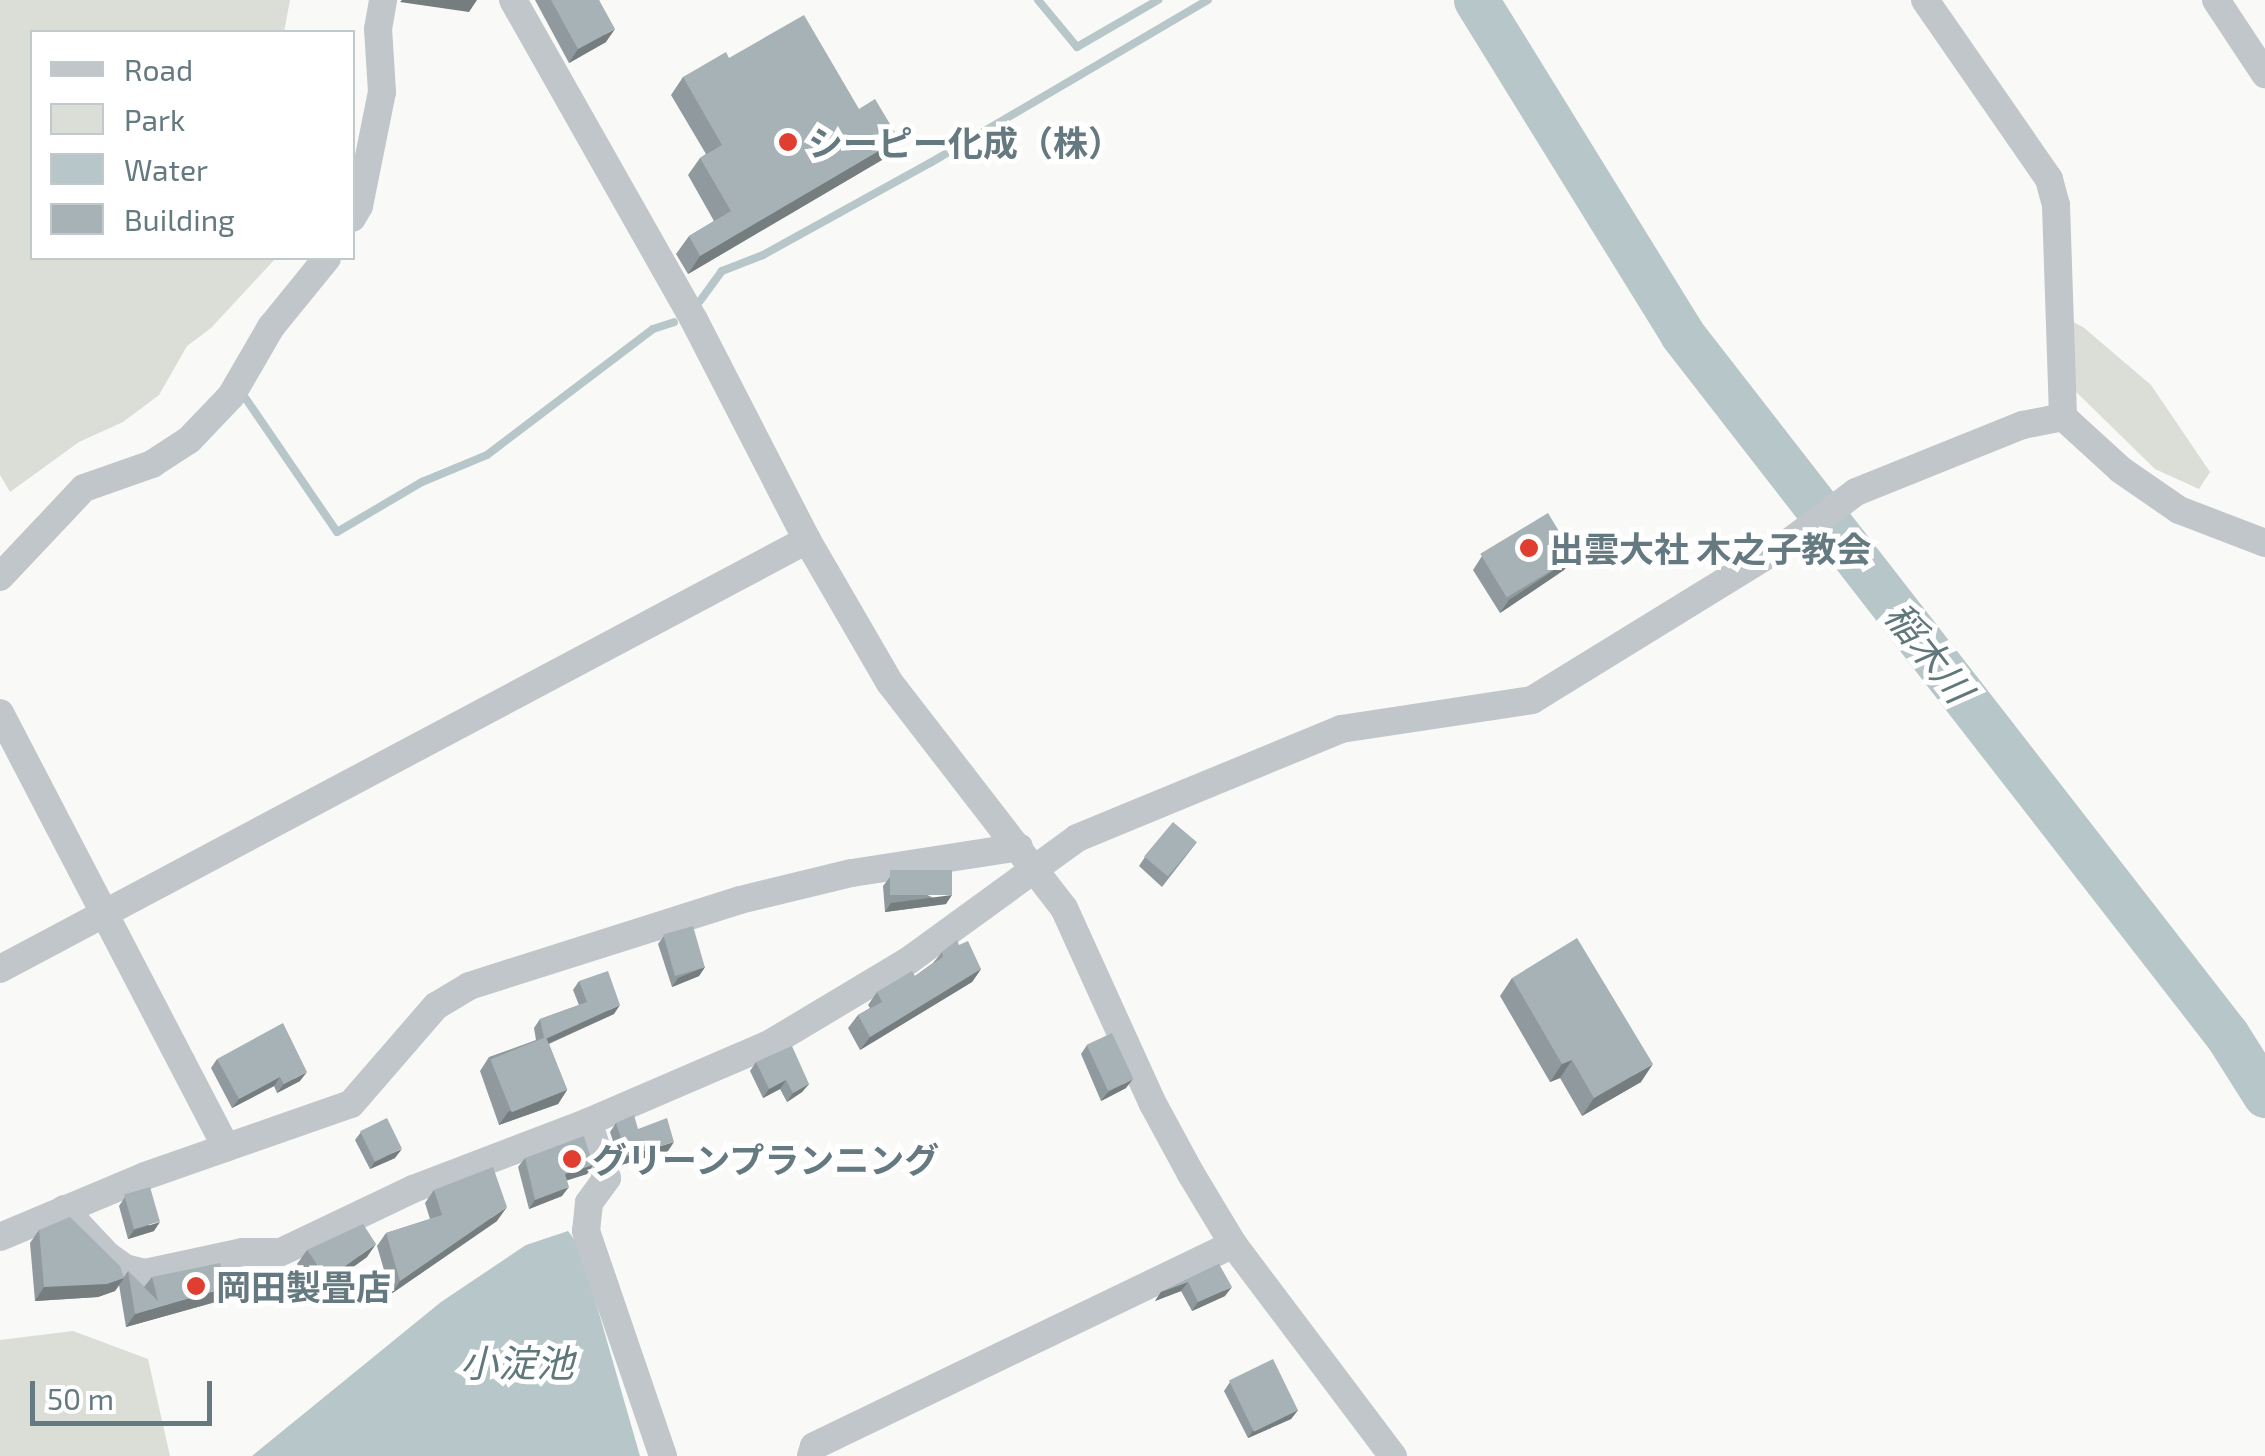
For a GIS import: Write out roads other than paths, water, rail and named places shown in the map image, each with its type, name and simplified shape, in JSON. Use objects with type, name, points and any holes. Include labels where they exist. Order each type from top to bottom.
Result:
[{"type":"street","points":[[355,213],[382,92],[378,29],[382,0]]},
{"type":"street","points":[[513,0],[694,320],[807,540],[890,682],[1064,908],[1154,1104],[1233,1244],[1393,1456]]},
{"type":"street","points":[[1925,0],[2050,179],[2056,205],[2063,418],[2121,470],[2179,510],[2265,542]]},
{"type":"street","points":[[2216,0],[2265,74]]},
{"type":"street","points":[[0,577],[84,488],[152,464],[189,440],[231,396],[271,327],[325,260]]},
{"type":"street","points":[[0,1237],[64,1209],[351,1104],[436,1006],[469,986],[758,896],[852,872],[1027,857],[1341,729],[1532,700],[1792,540],[1856,492],[2023,425],[2063,418]]},
{"type":"street","points":[[0,970],[807,540]]},
{"type":"street","points":[[0,712],[226,1148]]},
{"type":"street","points":[[64,1209],[107,1255],[125,1268],[145,1273],[243,1252],[281,1252],[413,1189],[588,1122],[772,1043],[908,962],[978,914],[1027,857]]},
{"type":"street","points":[[588,1122],[607,1178],[590,1203],[586,1232],[663,1456]]},
{"type":"street","points":[[812,1456],[814,1446],[1233,1244]]},
{"type":"water","name":"小淀池","points":[[568,1231],[580,1247],[640,1456],[252,1456],[441,1302],[526,1245]]},
{"type":"waterway","points":[[1038,0],[1077,47],[1158,0]]},
{"type":"waterway","points":[[700,301],[722,271],[763,255],[930,163],[1208,0]]},
{"type":"waterway","name":"稲木川","points":[[1476,0],[1682,334],[2227,1035],[2265,1095]]},
{"type":"waterway","points":[[246,399],[337,532],[422,482],[487,455],[653,329],[674,322]]},
{"type":"place","name":"シーピー化成（株）","points":[[788,142]]},
{"type":"place","name":"出雲大社 木之子教会","points":[[1529,548]]},
{"type":"place","name":"グリーンプランニング","points":[[572,1159]]},
{"type":"place","name":"岡田製畳店","points":[[196,1286]]}]
